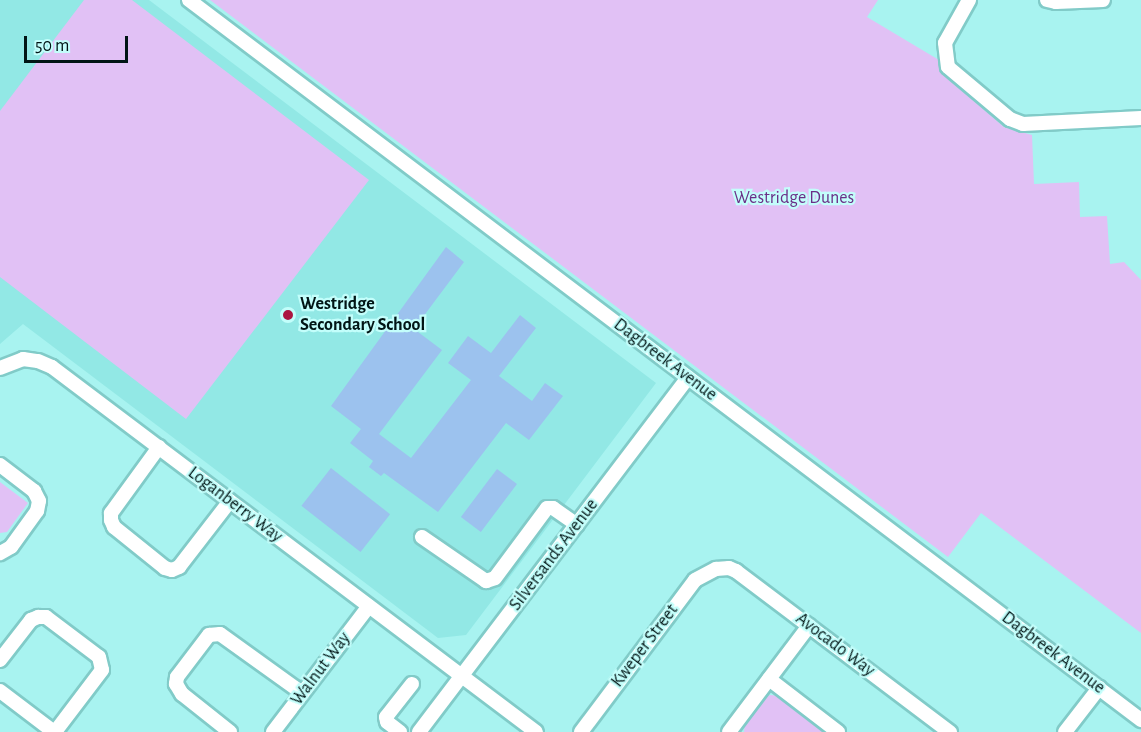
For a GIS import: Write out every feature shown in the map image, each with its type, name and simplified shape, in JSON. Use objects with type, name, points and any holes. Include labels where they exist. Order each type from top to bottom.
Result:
[{"type":"street","name":"Dagbreek Avenue","points":[[189,0],[1141,720]]},
{"type":"street","points":[[969,0],[945,43],[948,67],[1010,119],[1023,124],[1141,118]]},
{"type":"street","points":[[1047,0],[1056,2],[1102,0]]},
{"type":"street","name":"Loganberry Way","points":[[0,368],[23,359],[38,361],[52,367],[536,732]]},
{"type":"street","name":"Silversands Avenue","points":[[419,732],[688,377]]},
{"type":"street","points":[[159,447],[111,513],[111,520],[114,527],[165,568],[172,570],[178,567],[230,501]]},
{"type":"street","points":[[0,465],[33,491],[39,501],[38,511],[11,547],[0,553]]},
{"type":"street","points":[[422,537],[486,581],[495,578],[547,508],[553,508],[577,525]]},
{"type":"street","name":"Avocado Way","points":[[716,568],[736,571],[940,729]]},
{"type":"street","name":"Kweper Street","points":[[581,732],[695,580],[716,568]]},
{"type":"street","name":"Walnut Way","points":[[273,732],[369,606]]},
{"type":"street","points":[[0,660],[32,620],[46,617],[99,657],[102,663],[102,670],[55,732],[0,691]]},
{"type":"street","points":[[729,732],[809,626]]},
{"type":"street","points":[[230,732],[182,694],[176,684],[177,677],[209,635],[220,634],[302,693]]},
{"type":"street","points":[[769,679],[838,732]]},
{"type":"street","points":[[400,732],[387,722],[386,717],[412,684]]},
{"type":"street","points":[[1065,732],[1099,687]]},
{"type":"shaded area","name":"Westridge Secondary School","points":[[0,0],[149,0],[656,383],[466,635],[438,638],[23,324],[0,344]]},
{"type":"green space","points":[[84,0],[132,0],[369,180],[186,419],[0,277],[0,111]]},
{"type":"green space","name":"Westridge Dunes","points":[[210,0],[878,0],[867,17],[939,60],[940,72],[1004,127],[1032,135],[1034,184],[1079,182],[1080,217],[1107,216],[1110,264],[1124,262],[1141,280],[1141,633],[981,513],[948,557]]},
{"type":"green space","points":[[0,482],[28,503],[7,532],[0,533]]},
{"type":"green space","points":[[770,695],[780,696],[829,732],[744,732],[745,722],[762,699]]},
{"type":"building","points":[[446,247],[464,262],[414,329],[442,350],[379,434],[411,458],[471,380],[448,363],[468,336],[491,353],[520,315],[536,328],[499,376],[532,401],[545,383],[563,396],[529,440],[506,423],[438,512],[384,473],[381,476],[369,467],[373,461],[350,443],[361,429],[331,406]]},
{"type":"building","points":[[331,468],[390,514],[361,552],[301,506]]},
{"type":"building","points":[[497,469],[517,484],[481,532],[461,517]]},
{"type":"place","name":"Westridge Secondary School","points":[[288,315]]}]
